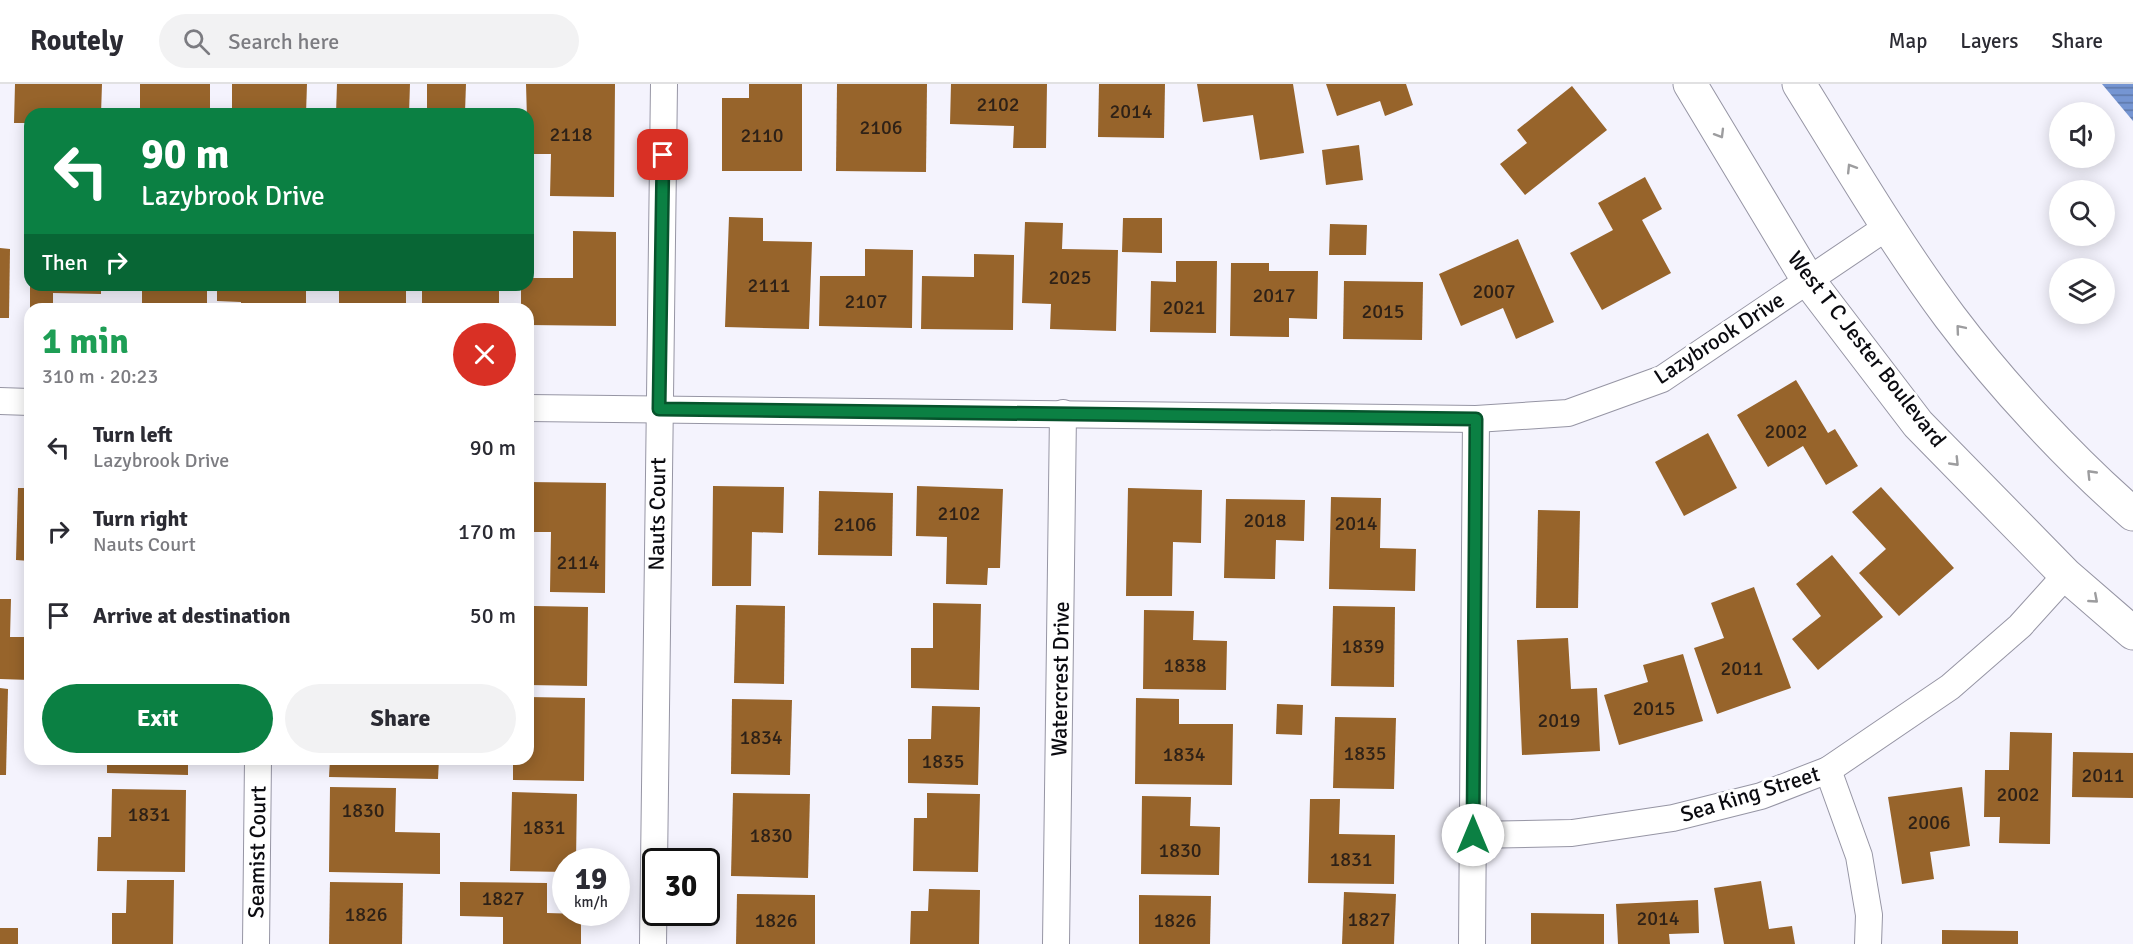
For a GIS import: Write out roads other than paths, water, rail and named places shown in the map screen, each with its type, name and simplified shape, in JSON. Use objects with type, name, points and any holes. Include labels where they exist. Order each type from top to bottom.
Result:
[{"type":"main road","name":"West T C Jester Boulevard","points":[[1690,84],[1808,280],[1918,424],[2066,575],[2133,633]]},
{"type":"main road","points":[[1799,84],[1887,227],[1951,318],[2023,405],[2109,493],[2133,514]]},
{"type":"street","name":"Nauts Court","points":[[653,944],[664,84]]},
{"type":"street","name":"Lazybrook Drive","points":[[534,408],[1476,419],[1568,413],[1662,379],[1887,227]]},
{"type":"street","points":[[0,401],[24,402]]},
{"type":"street","name":"Watercrest Drive","points":[[1056,944],[1063,414]]},
{"type":"street","points":[[1472,944],[1476,419]]},
{"type":"street","name":"Sea King Street","points":[[1473,835],[1572,833],[1673,818],[1761,796],[1828,770],[1950,687],[2020,626],[2066,575]]},
{"type":"street","name":"Seamist Court","points":[[256,944],[258,765]]},
{"type":"street","points":[[1828,770],[1859,856],[1869,915],[1868,944]]},
{"type":"water","points":[[2102,84],[2133,84],[2133,121]]}]
